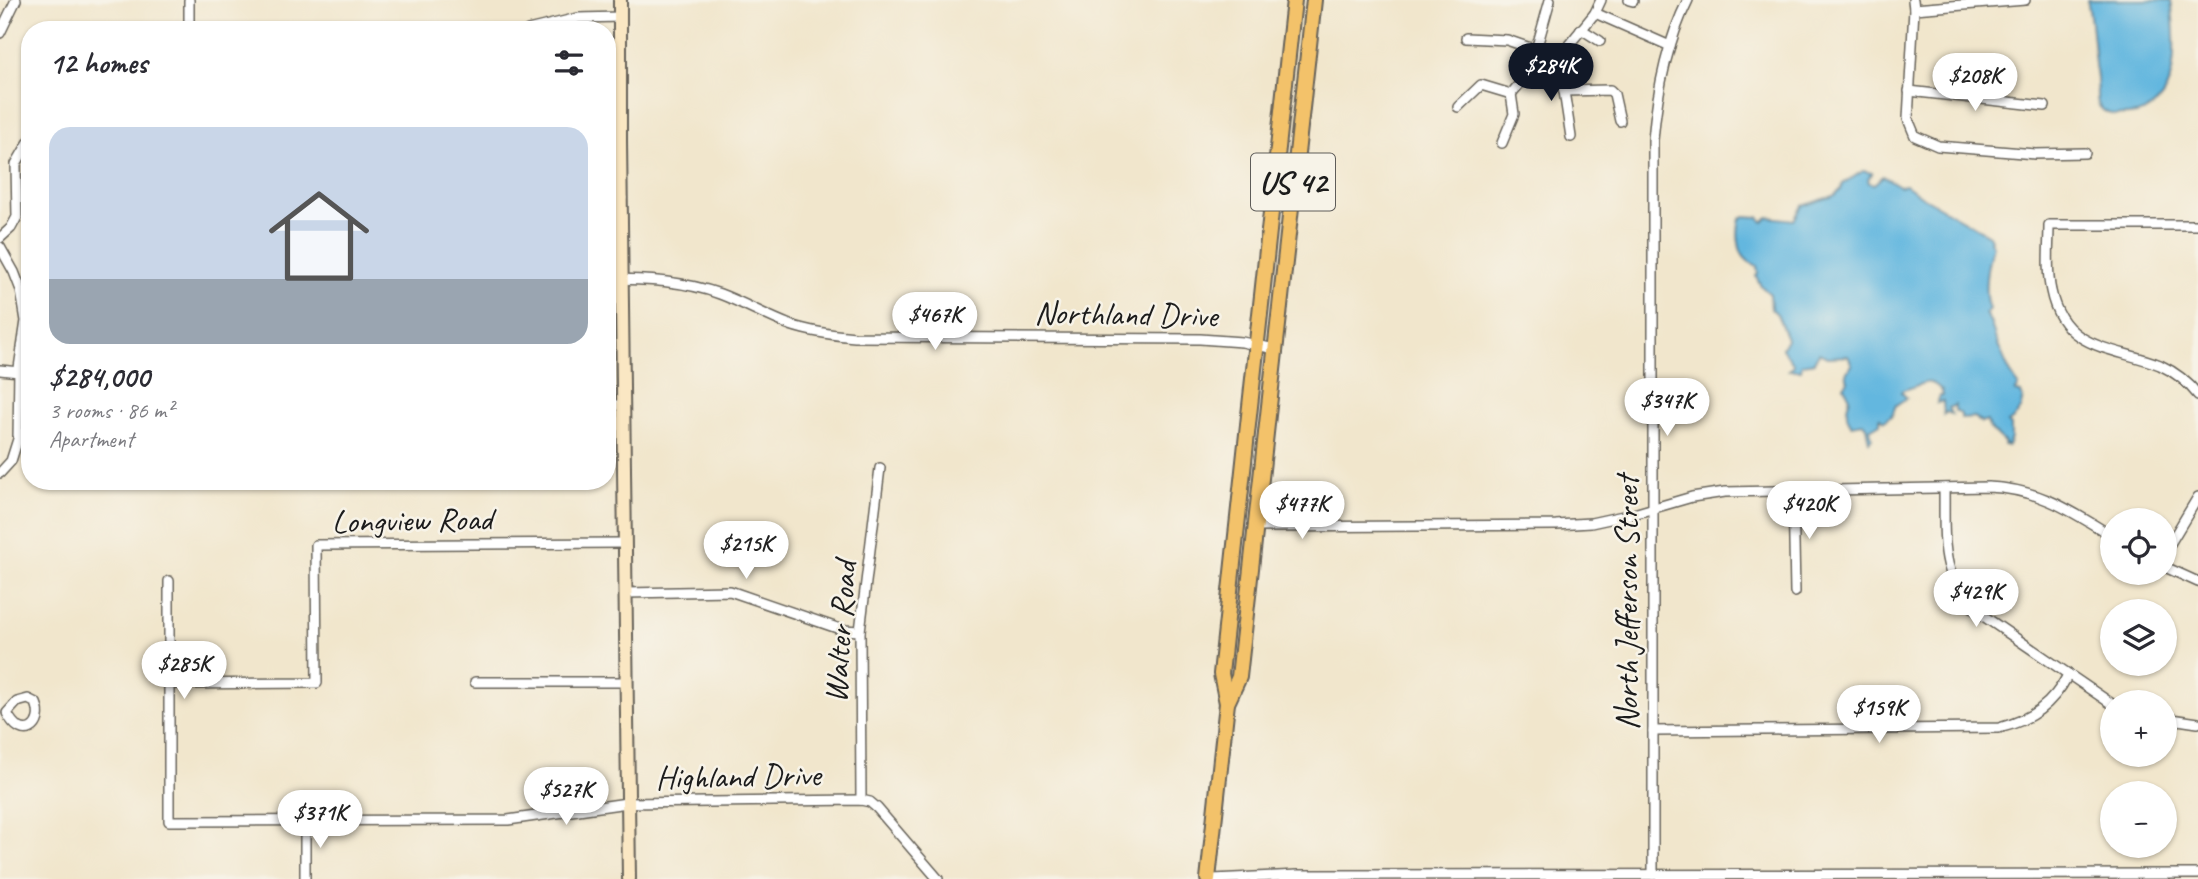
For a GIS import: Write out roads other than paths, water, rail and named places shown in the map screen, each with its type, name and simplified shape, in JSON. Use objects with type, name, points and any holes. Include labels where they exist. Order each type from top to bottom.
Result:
[{"type":"main road","name":"US 42","points":[[1208,879],[1227,704],[1221,674],[1294,0]]},
{"type":"main road","name":"US 42","points":[[1227,704],[1239,677],[1314,0]]},
{"type":"street","points":[[0,33],[16,0]]},
{"type":"street","points":[[189,0],[189,21]]},
{"type":"street","points":[[621,0],[620,141],[629,879]]},
{"type":"street","points":[[1502,143],[1514,114],[1511,94],[1538,55],[1550,0]]},
{"type":"street","points":[[1554,63],[1595,13],[1601,0]]},
{"type":"street","name":"North Jefferson Street","points":[[1653,875],[1653,140],[1660,83],[1670,46],[1688,0]]},
{"type":"street","points":[[2025,0],[1914,5],[1908,119],[1910,128],[1915,136],[1938,146],[2035,154],[2085,153]]},
{"type":"street","points":[[1595,13],[1670,46]]},
{"type":"street","points":[[566,21],[578,18],[621,18]]},
{"type":"street","points":[[1581,29],[1600,41]]},
{"type":"street","points":[[1466,38],[1507,40],[1554,63],[1564,91],[1571,137]]},
{"type":"street","points":[[1458,107],[1481,85],[1511,94]]},
{"type":"street","points":[[1564,91],[1610,90],[1614,94],[1620,121]]},
{"type":"street","points":[[1909,91],[2045,106]]},
{"type":"street","points":[[0,238],[11,228],[17,217],[16,164],[21,153]]},
{"type":"street","points":[[616,198],[622,198]]},
{"type":"street","points":[[2198,225],[2049,225],[2051,293],[2055,306],[2070,329],[2092,345],[2170,370],[2198,395]]},
{"type":"street","points":[[0,247],[14,272],[21,294]]},
{"type":"street","name":"Northland Drive","points":[[616,279],[670,282],[698,288],[721,294],[791,325],[843,336],[1200,338],[1275,349]]},
{"type":"street","points":[[0,472],[11,461],[18,439],[21,357]]},
{"type":"street","points":[[0,370],[19,372]]},
{"type":"street","points":[[616,405],[624,405]]},
{"type":"street","name":"Walter Road","points":[[861,800],[860,631],[880,468]]},
{"type":"street","points":[[1944,488],[1945,556],[1948,570],[1961,596],[1979,613],[2100,696]]},
{"type":"street","points":[[1255,527],[1556,525],[1602,521],[1713,493],[2004,488],[2031,493],[2058,503],[2100,529]]},
{"type":"street","points":[[1793,491],[1796,592]]},
{"type":"street","points":[[2177,532],[2198,497]]},
{"type":"street","name":"Longview Road","points":[[169,684],[317,683],[316,545],[625,543]]},
{"type":"street","points":[[2177,572],[2198,582]]},
{"type":"street","points":[[169,582],[169,684]]},
{"type":"street","points":[[626,593],[730,591],[843,630],[860,631]]},
{"type":"street","points":[[1653,730],[2000,728],[2027,719],[2040,710],[2057,694],[2068,675]]},
{"type":"street","points":[[475,682],[626,682]]},
{"type":"street","name":"Highland Drive","points":[[169,684],[169,821],[519,820],[627,803],[861,800],[877,808],[938,879]]},
{"type":"street","points":[[2177,720],[2198,723]]},
{"type":"street","points":[[305,821],[305,879]]},
{"type":"street","points":[[1213,879],[2198,874]]},
{"type":"water","points":[[2087,0],[2171,0],[2174,34],[2172,71],[2159,101],[2147,111],[2117,115],[2108,113],[2099,106]]},
{"type":"water","points":[[1863,171],[1872,173],[1868,179],[1869,183],[1874,184],[1883,176],[1900,186],[1906,185],[1989,235],[1993,245],[1986,278],[1989,309],[1985,314],[2009,370],[2019,386],[2015,392],[2021,393],[2023,402],[2019,413],[2008,423],[2011,426],[2011,438],[2008,446],[1989,428],[1987,421],[1981,423],[1975,417],[1961,418],[1961,414],[1955,411],[1955,405],[1949,408],[1952,414],[1946,412],[1944,415],[1943,401],[1937,403],[1940,396],[1943,396],[1942,391],[1928,382],[1901,392],[1907,398],[1896,405],[1892,415],[1884,421],[1880,418],[1880,423],[1870,429],[1872,438],[1869,441],[1866,426],[1863,423],[1852,425],[1847,415],[1850,398],[1844,386],[1848,381],[1846,373],[1852,365],[1848,356],[1827,357],[1819,353],[1814,362],[1802,364],[1801,370],[1789,370],[1794,365],[1782,348],[1787,339],[1777,314],[1771,308],[1770,294],[1761,286],[1756,276],[1757,266],[1741,252],[1738,235],[1740,219],[1744,216],[1759,217],[1763,222],[1768,217],[1794,220],[1802,206],[1833,196],[1841,190],[1843,184]]}]
